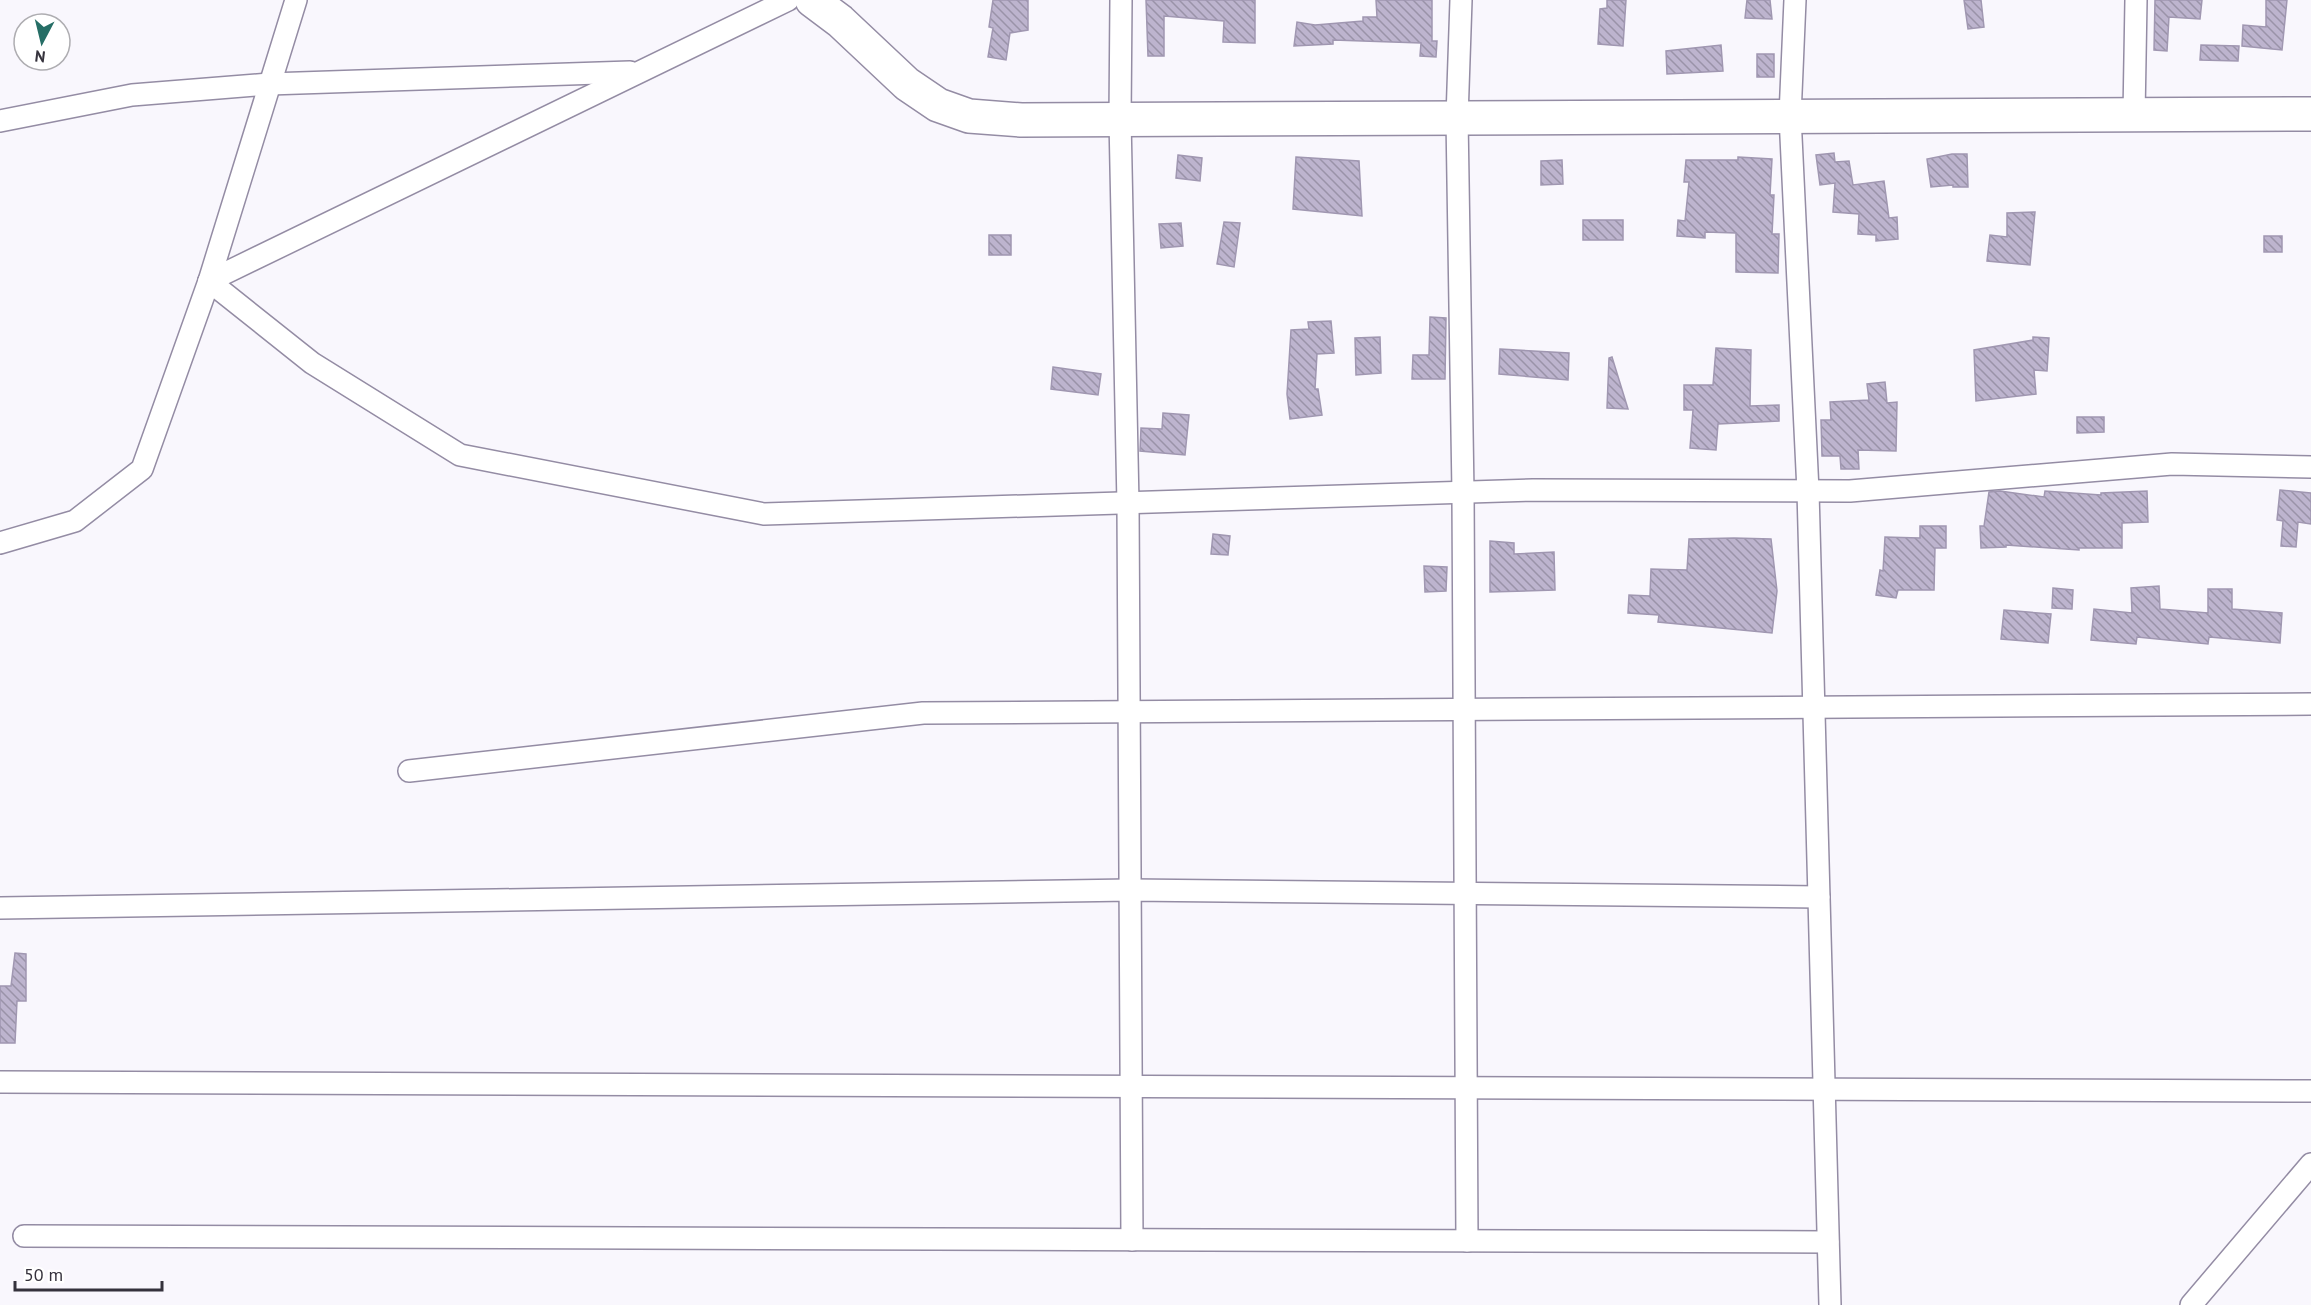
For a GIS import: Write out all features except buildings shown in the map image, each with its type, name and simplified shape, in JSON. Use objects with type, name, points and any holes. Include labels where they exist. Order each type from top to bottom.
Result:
[{"type":"main road","points":[[812,0],[840,21],[908,84],[938,105],[969,116],[1021,120],[2311,114]]},
{"type":"street","points":[[0,543],[75,521],[142,470],[209,281],[296,0]]},
{"type":"street","points":[[209,281],[788,0]]},
{"type":"street","points":[[1121,0],[1120,119],[1128,504],[1132,1240]]},
{"type":"street","points":[[1461,0],[1457,118],[1463,493],[1467,1241]]},
{"type":"street","points":[[1795,0],[1790,116],[1808,491],[1830,1305]]},
{"type":"street","points":[[2134,115],[2136,0]]},
{"type":"street","points":[[0,121],[132,95],[269,84],[640,72]]},
{"type":"street","points":[[209,281],[312,363],[460,455],[764,514],[1533,490],[1850,491],[2172,464],[2311,467]]},
{"type":"street","points":[[409,771],[923,713],[2311,704]]},
{"type":"street","points":[[0,908],[1130,890],[1819,897]]},
{"type":"street","points":[[0,1082],[2311,1091]]},
{"type":"street","points":[[2191,1305],[2311,1164]]},
{"type":"street","points":[[24,1236],[1828,1242]]}]
